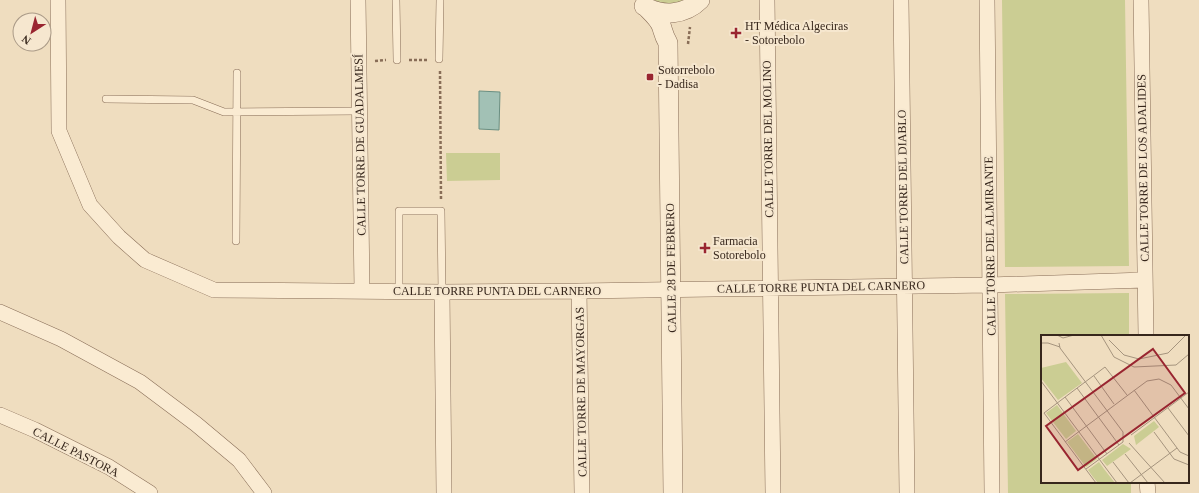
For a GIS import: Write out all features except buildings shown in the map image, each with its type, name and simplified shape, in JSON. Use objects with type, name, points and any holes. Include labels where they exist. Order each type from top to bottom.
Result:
[{"type":"street","name":"CALLE TORRE PUNTA DEL CARNERO","points":[[58,0],[59,131],[90,205],[119,237],[145,260],[214,290],[362,290],[442,292],[579,291],[990,285],[1145,280]]},
{"type":"street","name":"CALLE TORRE DE GUADALMESÍ","points":[[358,0],[362,290]]},
{"type":"street","name":"CALLE TORRE DEL MOLINO","points":[[767,0],[773,493]]},
{"type":"street","name":"CALLE TORRE DEL DIABLO","points":[[901,0],[908,493]]},
{"type":"street","name":"CALLE TORRE DEL ALMIRANTE","points":[[987,0],[992,493]]},
{"type":"street","name":"CALLE TORRE DE LOS ADALIDES","points":[[1141,0],[1146,335]]},
{"type":"street","points":[[642,4],[656,11],[666,13],[693,11]]},
{"type":"street","name":"CALLE 28 DE FEBRERO","points":[[642,4],[654,14],[662,27],[663,35],[668,43],[673,493]]},
{"type":"street","name":"CALLE 28 DE FEBRERO","points":[[668,43],[672,38],[674,29],[693,11]]},
{"type":"street","name":"CALLE TORRE DE MAYORGAS","points":[[579,291],[582,493]]},
{"type":"street","points":[[442,292],[444,493]]},
{"type":"street","points":[[0,312],[61,339],[140,382],[196,424],[239,460],[264,493]]},
{"type":"street","name":"CALLE PASTORA","points":[[0,415],[109,467],[150,493]]},
{"type":"street","points":[[1147,483],[1148,493]]},
{"type":"lane","points":[[396,0],[397,60]]},
{"type":"lane","points":[[439,59],[440,0]]},
{"type":"lane","points":[[236,241],[237,73]]},
{"type":"lane","points":[[106,99],[193,100],[224,112],[359,111]]},
{"type":"lane","points":[[399,291],[399,211],[441,211],[442,292]]},
{"type":"path","points":[[688,45],[689,28],[693,11]]},
{"type":"path","points":[[359,61],[439,59],[441,211]]},
{"type":"green space","points":[[654,0],[686,0],[670,4]]},
{"type":"green space","points":[[1002,0],[1125,0],[1129,266],[1005,267]]},
{"type":"green space","points":[[446,153],[500,153],[500,180],[447,181]]},
{"type":"green space","points":[[1129,293],[1129,335],[1041,335],[1041,483],[1131,483],[1131,493],[1008,493],[1005,294]]},
{"type":"shaded area","points":[[479,91],[500,92],[499,130],[479,129]]},
{"type":"place","name":"HT Médica Algeciras - Sotorebolo","points":[[736,33]]},
{"type":"place","name":"Sotorrebolo - Dadisa","points":[[650,77]]},
{"type":"place","name":"Farmacia Sotorebolo","points":[[705,248]]}]
